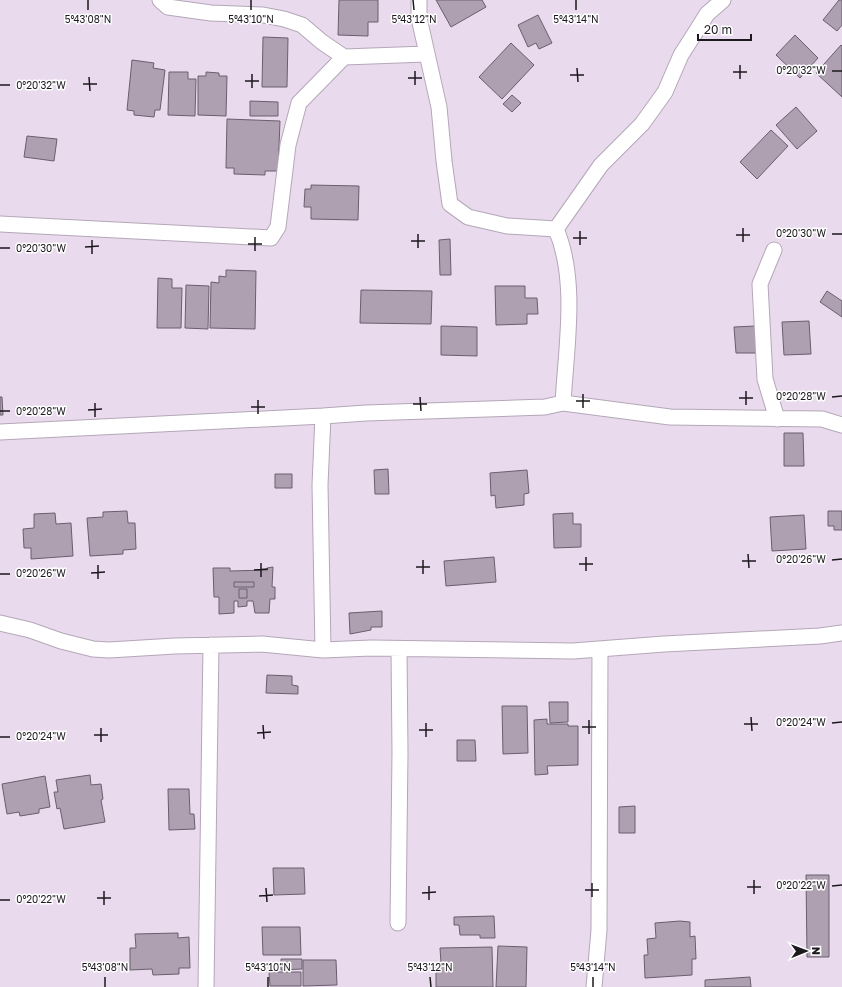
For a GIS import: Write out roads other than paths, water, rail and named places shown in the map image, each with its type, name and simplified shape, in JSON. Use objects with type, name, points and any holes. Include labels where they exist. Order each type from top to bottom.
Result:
[{"type":"street","points":[[160,0],[168,7],[211,13],[263,15],[284,19],[302,25],[322,42],[344,57],[426,54]]},
{"type":"street","points":[[419,0],[419,18],[439,107],[450,204],[468,217],[507,226],[556,229]]},
{"type":"street","points":[[556,229],[600,165],[642,124],[664,92],[682,55],[707,14],[723,0]]},
{"type":"street","points":[[0,224],[272,238],[278,227],[288,144],[299,103],[344,57]]},
{"type":"street","points":[[556,229],[563,245],[570,283],[563,403]]},
{"type":"street","points":[[774,250],[760,284],[765,379],[777,419]]},
{"type":"street","points":[[0,432],[366,413],[545,407],[563,403],[670,417],[822,419],[842,425]]},
{"type":"street","points":[[323,416],[320,485],[324,650]]},
{"type":"street","points":[[0,623],[93,649],[262,644],[324,650],[371,648],[573,651],[664,644],[820,636],[842,633]]},
{"type":"street","points":[[206,987],[211,645]]},
{"type":"street","points":[[398,923],[400,753],[399,649]]},
{"type":"street","points":[[594,987],[599,922],[600,650]]}]
